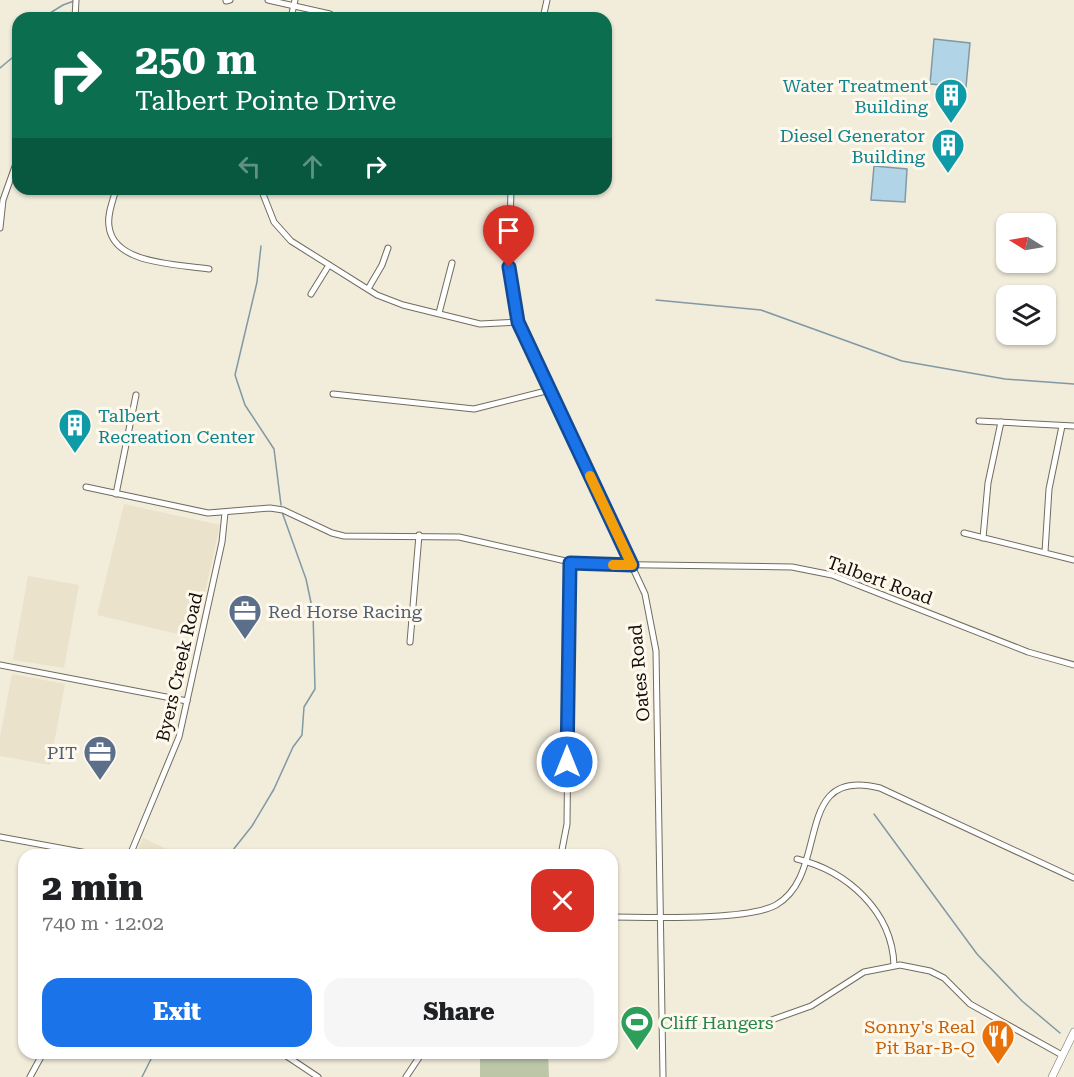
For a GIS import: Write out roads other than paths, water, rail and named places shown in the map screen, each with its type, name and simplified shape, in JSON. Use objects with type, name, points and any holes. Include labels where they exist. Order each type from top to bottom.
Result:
[{"type":"main road","points":[[1052,1077],[1074,1032]]},
{"type":"street","points":[[268,0],[295,3],[324,12]]},
{"type":"street","points":[[0,228],[3,200],[12,175]]},
{"type":"street","points":[[115,195],[108,225],[119,248],[137,257],[209,269]]},
{"type":"street","points":[[263,195],[267,210],[283,233],[329,265],[390,301],[480,324],[518,322]]},
{"type":"street","name":"Oates Road","points":[[511,195],[509,267],[518,322],[645,594],[656,651],[663,1077]]},
{"type":"street","points":[[368,289],[382,265],[388,248]]},
{"type":"street","points":[[439,313],[452,263]]},
{"type":"street","points":[[311,294],[329,265]]},
{"type":"street","points":[[333,394],[474,409],[550,390]]},
{"type":"street","points":[[116,494],[136,395]]},
{"type":"street","points":[[979,421],[1074,426]]},
{"type":"street","points":[[983,538],[988,483],[1001,422]]},
{"type":"street","points":[[1046,552],[1049,489],[1062,426]]},
{"type":"street","name":"Talbert Road","points":[[86,487],[188,510],[225,513],[270,508],[296,515],[332,533],[345,536],[459,537],[570,563],[765,565],[831,575],[1019,648],[1074,665]]},
{"type":"street","name":"Byers Creek Road","points":[[133,849],[176,749],[222,542],[225,513]]},
{"type":"street","points":[[964,533],[1074,560]]},
{"type":"street","points":[[410,642],[419,536]]},
{"type":"street","points":[[562,849],[567,817],[570,563]]},
{"type":"street","points":[[0,665],[187,701]]},
{"type":"street","points":[[618,917],[758,912],[776,905],[788,896],[798,882],[807,861],[814,822],[821,806],[829,796],[840,789],[859,784],[880,788],[1074,878]]},
{"type":"street","points":[[0,837],[65,849]]},
{"type":"street","points":[[797,859],[828,870],[872,904],[887,929],[894,965]]},
{"type":"street","points":[[766,1022],[811,1006],[864,972],[894,965],[930,971],[944,978],[977,1008],[1062,1055]]},
{"type":"street","points":[[30,1077],[40,1059]]},
{"type":"street","points":[[291,1059],[318,1077]]},
{"type":"street","points":[[406,1077],[418,1059]]},
{"type":"water","points":[[934,39],[970,43],[966,87],[930,84]]},
{"type":"water","points":[[874,166],[907,169],[905,202],[871,200]]},
{"type":"waterway","points":[[52,12],[74,1]]},
{"type":"waterway","points":[[0,68],[12,58]]},
{"type":"waterway","points":[[261,246],[257,282],[235,375],[245,405],[274,449],[281,505]]},
{"type":"waterway","points":[[656,300],[761,310],[902,361],[1005,379],[1074,384]]},
{"type":"waterway","points":[[234,849],[252,826],[274,789],[293,747],[302,735],[304,707],[315,689],[313,612],[306,579],[282,512]]},
{"type":"waterway","points":[[874,814],[977,954],[1022,1001],[1060,1033]]},
{"type":"waterway","points":[[142,1077],[151,1059]]},
{"type":"place","name":"Water Treatment Building","points":[[951,124]]},
{"type":"place","name":"Diesel Generator Building","points":[[948,174]]},
{"type":"place","name":"Talbert Recreation Center","points":[[75,454]]},
{"type":"place","name":"Red Horse Racing","points":[[245,640]]},
{"type":"place","name":"PIT","points":[[100,781]]},
{"type":"place","name":"Cliff Hangers","points":[[637,1051]]},
{"type":"place","name":"Sonny's Real Pit Bar-B-Q","points":[[998,1065]]}]
